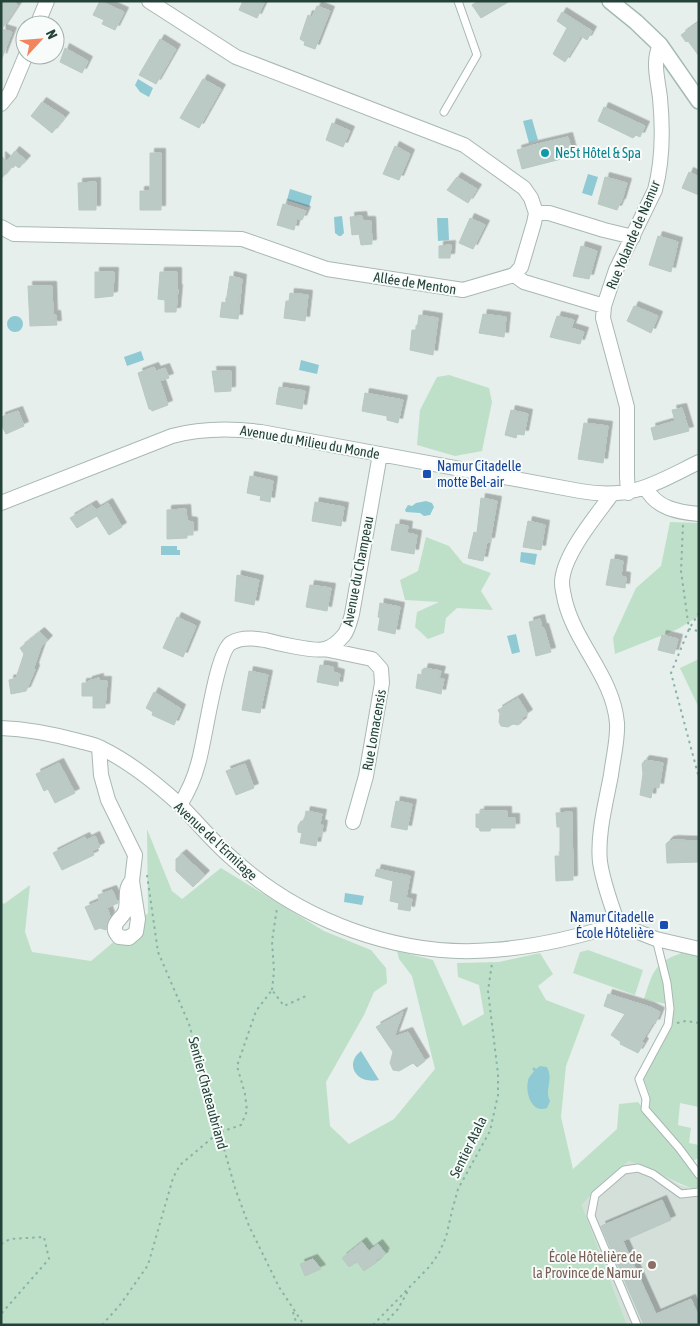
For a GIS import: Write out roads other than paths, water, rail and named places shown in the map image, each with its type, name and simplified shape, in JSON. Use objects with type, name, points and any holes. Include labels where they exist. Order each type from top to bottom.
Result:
[{"type":"main road","points":[[610,1],[660,45],[699,101]]},
{"type":"street","points":[[41,15],[47,1]]},
{"type":"street","points":[[149,1],[236,57],[464,145],[524,188],[531,198],[536,213],[521,267],[514,275]]},
{"type":"street","name":"Rue Yolande de Namur","points":[[628,493],[627,407],[603,318],[604,306],[616,270],[655,190],[661,165],[660,98],[655,61],[656,52],[660,45]]},
{"type":"street","points":[[1,104],[10,93],[22,65]]},
{"type":"street","points":[[536,213],[549,212],[604,230],[633,237]]},
{"type":"street","name":"Allée de Menton","points":[[1,218],[8,230],[242,239],[328,269],[463,290],[514,275]]},
{"type":"street","name":"Rue Yolande de Namur","points":[[514,275],[524,282],[604,306]]},
{"type":"street","name":"Avenue du Milieu du Monde","points":[[1,504],[172,436],[203,429],[255,431],[591,493],[628,493],[646,488],[699,462]]},
{"type":"street","name":"Avenue du Champeau","points":[[324,649],[337,642],[345,634],[352,614],[380,454]]},
{"type":"street","points":[[646,488],[657,503],[666,508],[699,514]]},
{"type":"street","points":[[612,494],[574,548],[564,571],[562,582],[569,618],[607,686],[612,698],[617,722],[600,860],[618,924],[656,939],[699,949]]},
{"type":"street","points":[[180,805],[190,789],[199,763],[215,682],[223,652],[230,643],[254,638],[324,649]]},
{"type":"street","name":"Rue Lomacensis","points":[[324,649],[372,659],[381,669],[382,683],[366,776],[354,822]]},
{"type":"street","name":"Avenue de l'Ermitage","points":[[1,728],[28,729],[100,747],[142,773],[180,805],[232,859],[279,896],[313,915],[347,929],[413,946],[458,951],[493,950],[543,943],[618,924]]},
{"type":"street","points":[[100,747],[101,775],[108,800],[136,855],[132,881]]},
{"type":"lane","points":[[444,112],[476,56],[458,1]]},
{"type":"lane","points":[[656,939],[670,1009],[668,1025],[640,1079],[646,1099],[645,1109],[699,1175]]},
{"type":"lane","points":[[637,1325],[591,1216],[595,1195],[624,1170],[638,1168],[653,1174],[681,1194],[699,1192]]},
{"type":"water","points":[[138,79],[153,88],[149,97],[140,92],[135,85]]},
{"type":"water","points":[[532,119],[538,140],[529,143],[523,121]]},
{"type":"water","points":[[588,174],[598,177],[592,196],[582,193]]},
{"type":"water","points":[[290,189],[312,196],[309,207],[287,200]]},
{"type":"water","points":[[342,216],[344,233],[339,236],[335,233],[334,217]]},
{"type":"water","points":[[437,218],[448,218],[449,240],[438,241]]},
{"type":"water","points":[[12,316],[18,316],[23,321],[21,330],[12,332],[7,327],[7,321]]},
{"type":"water","points":[[141,351],[144,360],[127,366],[124,357]]},
{"type":"water","points":[[301,360],[319,365],[317,374],[299,370]]},
{"type":"water","points":[[426,501],[432,503],[434,507],[430,515],[424,516],[420,513],[406,512],[405,510],[408,505],[412,506]]},
{"type":"water","points":[[161,546],[177,546],[177,550],[180,550],[180,555],[161,555]]},
{"type":"water","points":[[521,552],[537,554],[535,565],[520,562]]},
{"type":"water","points":[[516,634],[520,652],[512,654],[507,636]]},
{"type":"water","points":[[345,893],[364,896],[362,905],[344,902]]},
{"type":"water","points":[[361,1051],[379,1080],[371,1081],[364,1079],[355,1072],[353,1062]]},
{"type":"water","points":[[540,1066],[547,1067],[550,1077],[548,1097],[550,1101],[547,1108],[542,1109],[537,1108],[531,1101],[527,1086],[534,1071],[532,1069]]},
{"type":"place","name":"Ne5t Hôtel & Spa","points":[[545,153]]},
{"type":"place","name":"Namur Citadelle motte Bel-air","points":[[427,474]]},
{"type":"place","name":"Namur Citadelle École Hôtelière","points":[[664,925]]},
{"type":"place","name":"École Hôtelière de la Province de Namur","points":[[652,1265]]}]
